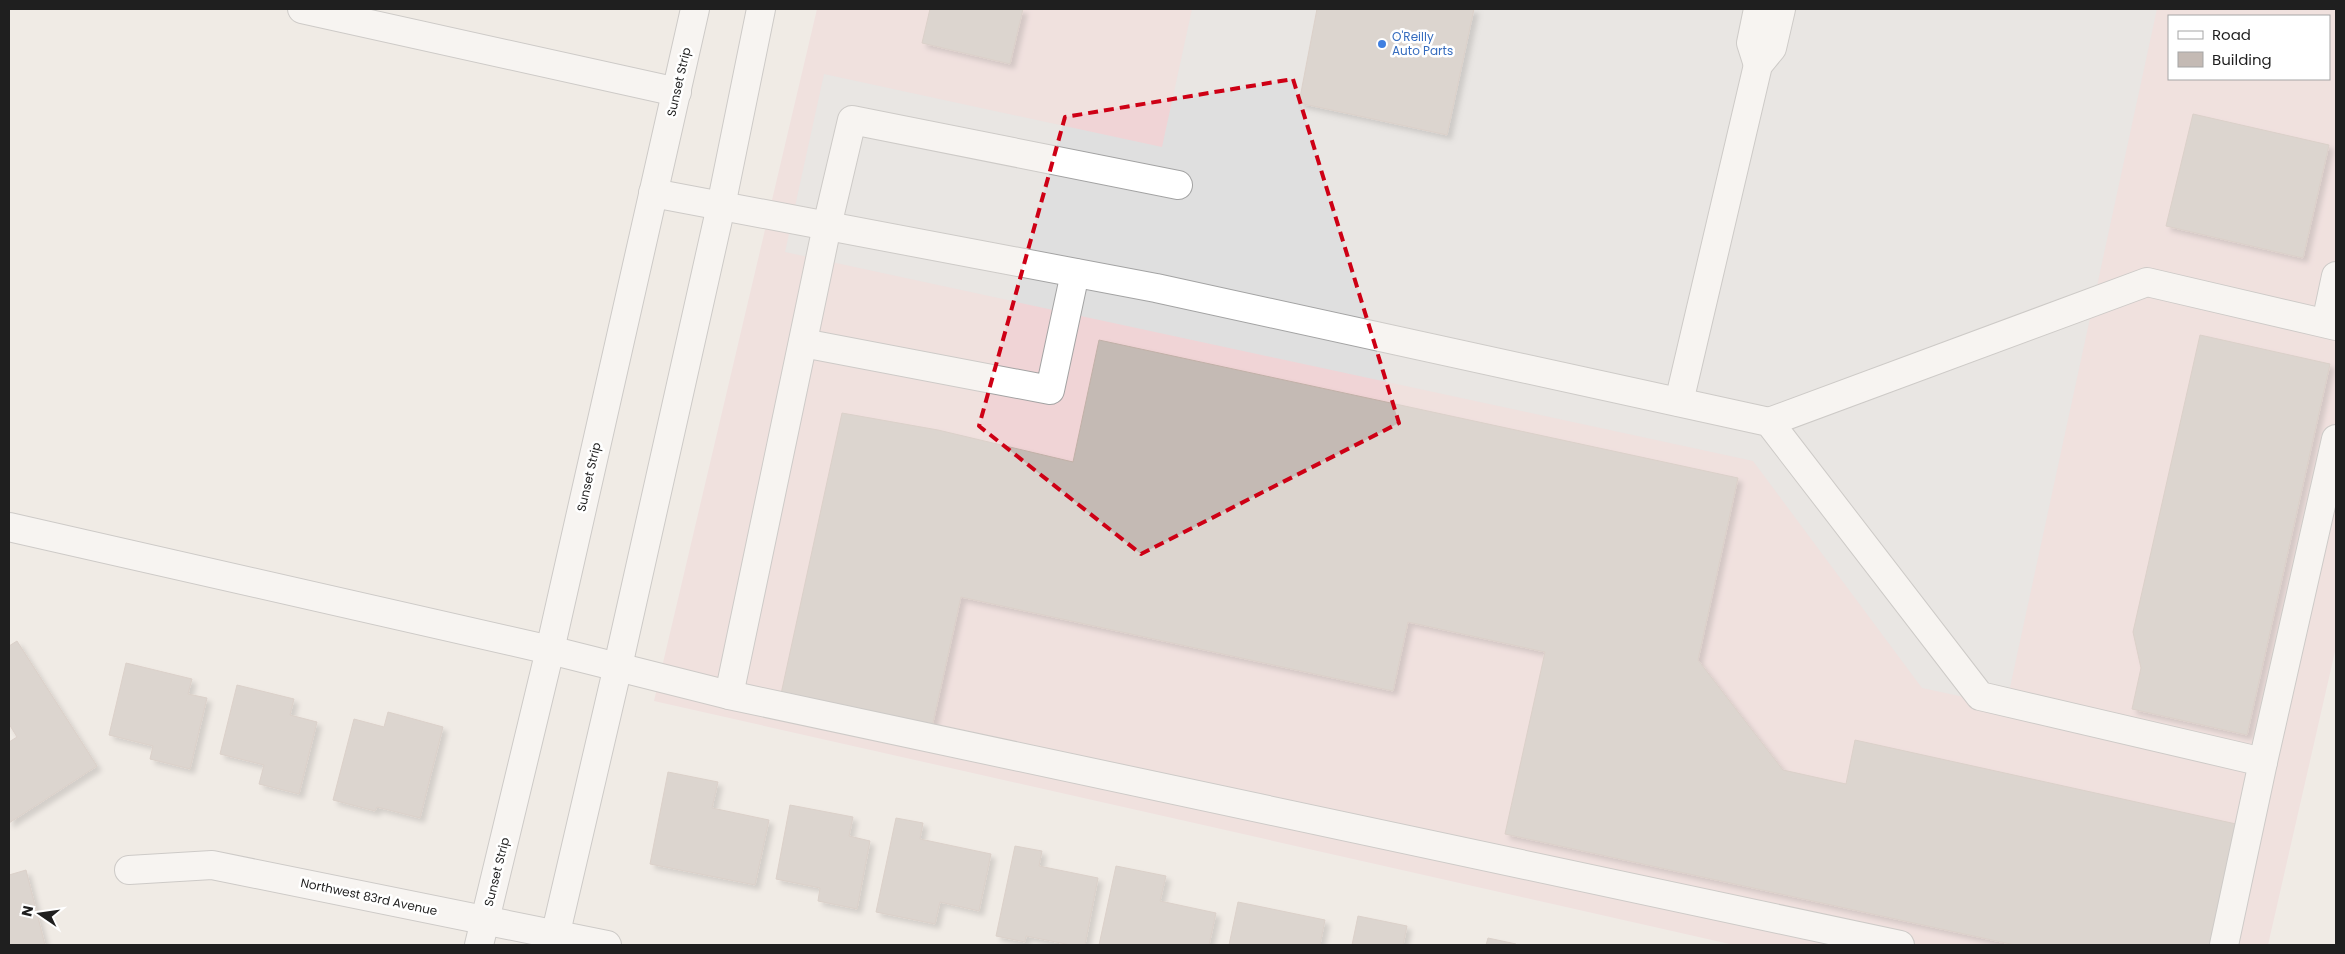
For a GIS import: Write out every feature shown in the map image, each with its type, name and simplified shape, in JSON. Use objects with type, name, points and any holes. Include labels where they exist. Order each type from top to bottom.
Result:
[{"type":"street","points":[[302,9],[677,92]]},
{"type":"street","name":"Sunset Strip","points":[[482,933],[550,650],[695,9]]},
{"type":"street","points":[[554,940],[618,666],[721,206],[761,9]]},
{"type":"street","points":[[1758,9],[1751,43],[1758,65]]},
{"type":"street","points":[[1679,402],[1758,65],[1772,48],[1780,9]]},
{"type":"street","points":[[729,695],[827,226],[852,120],[1178,186]]},
{"type":"street","points":[[653,193],[1250,307],[1769,422],[2147,282],[2331,325],[2336,276]]},
{"type":"street","points":[[803,343],[1050,390],[1075,273]]},
{"type":"street","points":[[1769,422],[1980,696],[2263,762]]},
{"type":"street","points":[[2224,945],[2336,439]]},
{"type":"street","points":[[9,527],[550,650],[729,695],[1900,945]]},
{"type":"street","name":"Northwest 83rd Avenue","points":[[129,870],[212,865],[482,933],[607,945]]},
{"type":"highlighted area","points":[[1293,79],[1399,423],[1141,554],[979,426],[1065,117]]},
{"type":"shaded area","points":[[817,9],[2336,9],[2336,647],[2268,945],[1734,945],[654,701]]},
{"type":"shaded area","points":[[1192,9],[2157,9],[2006,706],[1922,688],[1753,461],[785,252],[824,74],[1162,147]]},
{"type":"building","points":[[930,9],[1023,9],[1010,64],[922,43]]},
{"type":"building","points":[[1317,9],[1474,9],[1447,135],[1299,103]]},
{"type":"building","points":[[2193,114],[2329,145],[2303,258],[2166,226]]},
{"type":"building","points":[[2200,335],[2330,364],[2247,735],[2132,709],[2141,668],[2133,632]]},
{"type":"building","points":[[1099,340],[1738,478],[1698,660],[1783,770],[1846,784],[1855,740],[2236,824],[2210,945],[2015,945],[1505,834],[1545,652],[1408,622],[1393,691],[961,597],[932,727],[781,694],[842,413],[938,430],[1073,462]]},
{"type":"building","points":[[17,641],[97,766],[9,823],[9,742],[17,737],[9,724],[9,646]]},
{"type":"building","points":[[126,663],[192,679],[188,694],[207,698],[190,769],[150,759],[153,746],[109,735]]},
{"type":"building","points":[[237,685],[294,699],[290,715],[317,722],[299,794],[259,784],[264,765],[220,754]]},
{"type":"building","points":[[388,712],[443,727],[420,818],[377,807],[375,811],[333,800],[354,719],[384,727]]},
{"type":"building","points":[[668,772],[718,782],[712,808],[769,820],[755,885],[650,864]]},
{"type":"building","points":[[790,805],[853,817],[849,836],[870,841],[857,909],[818,901],[820,888],[776,879]]},
{"type":"building","points":[[896,818],[923,823],[920,839],[991,854],[979,911],[940,902],[935,924],[876,912]]},
{"type":"building","points":[[1015,846],[1042,851],[1039,866],[1098,878],[1085,945],[1071,945],[1026,936],[1025,942],[996,936]]},
{"type":"building","points":[[1116,866],[1166,876],[1160,901],[1216,913],[1209,945],[1099,945]]},
{"type":"building","points":[[26,870],[45,945],[9,945],[9,875]]},
{"type":"building","points":[[1238,902],[1325,920],[1320,945],[1229,945]]},
{"type":"building","points":[[1358,916],[1407,926],[1403,945],[1352,945]]},
{"type":"building","points":[[1488,938],[1516,944],[1516,945],[1486,945]]},
{"type":"place","name":"O'Reilly Auto Parts","points":[[1382,44]]}]
